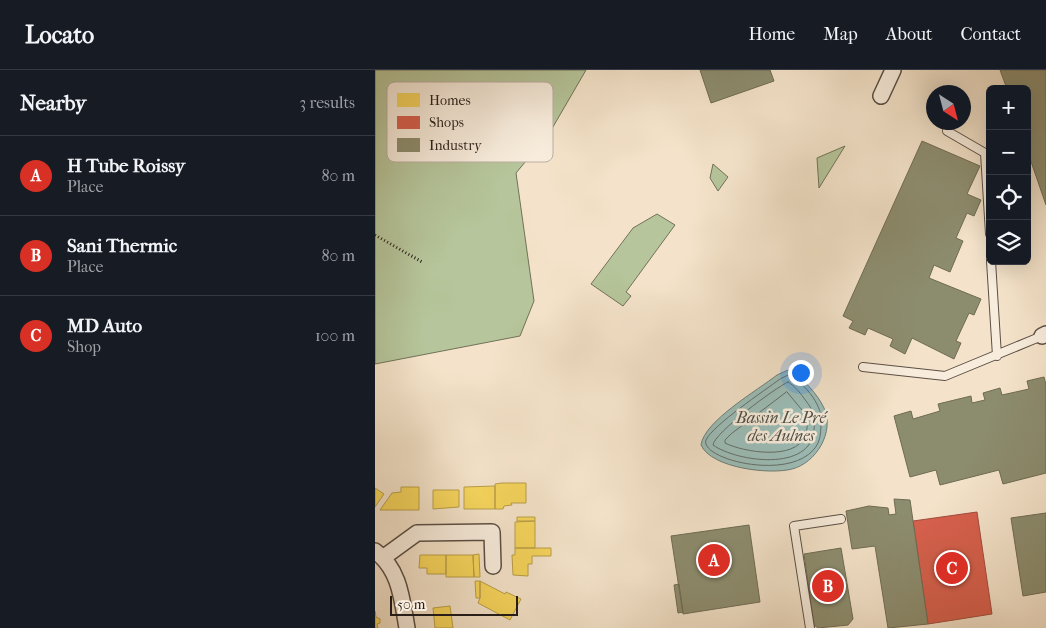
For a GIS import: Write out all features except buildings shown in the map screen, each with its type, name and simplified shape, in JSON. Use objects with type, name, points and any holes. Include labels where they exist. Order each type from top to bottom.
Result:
[{"type":"street","points":[[881,96],[893,70]]},
{"type":"street","points":[[407,628],[399,587],[379,554],[417,533],[492,532],[493,566]]},
{"type":"lane","points":[[947,131],[985,153],[989,220]]},
{"type":"lane","points":[[991,265],[997,356]]},
{"type":"lane","points":[[863,367],[945,376],[1044,335]]},
{"type":"lane","points":[[810,628],[794,526],[841,518]]},
{"type":"path","points":[[375,235],[422,262]]},
{"type":"green space","points":[[375,70],[586,70],[553,127],[553,82],[387,82],[387,162],[525,162],[516,173],[534,301],[520,336],[375,364]]},
{"type":"green space","points":[[845,146],[819,188],[817,158]]},
{"type":"green space","points":[[713,164],[728,177],[718,191],[710,178]]},
{"type":"green space","points":[[657,214],[675,225],[626,292],[631,296],[623,306],[591,284],[633,228]]},
{"type":"water","name":"Bassin Le Pré des Aulnes","points":[[792,370],[806,383],[818,397],[824,408],[827,417],[827,427],[825,436],[816,453],[801,466],[782,471],[770,471],[742,468],[728,464],[707,453],[701,445],[704,436],[711,426],[745,397],[777,375]]},
{"type":"place","name":"H Tube Roissy","points":[[714,560]]},
{"type":"place","name":"MD Auto","points":[[952,568]]},
{"type":"place","name":"Sani Thermic","points":[[828,586]]}]
